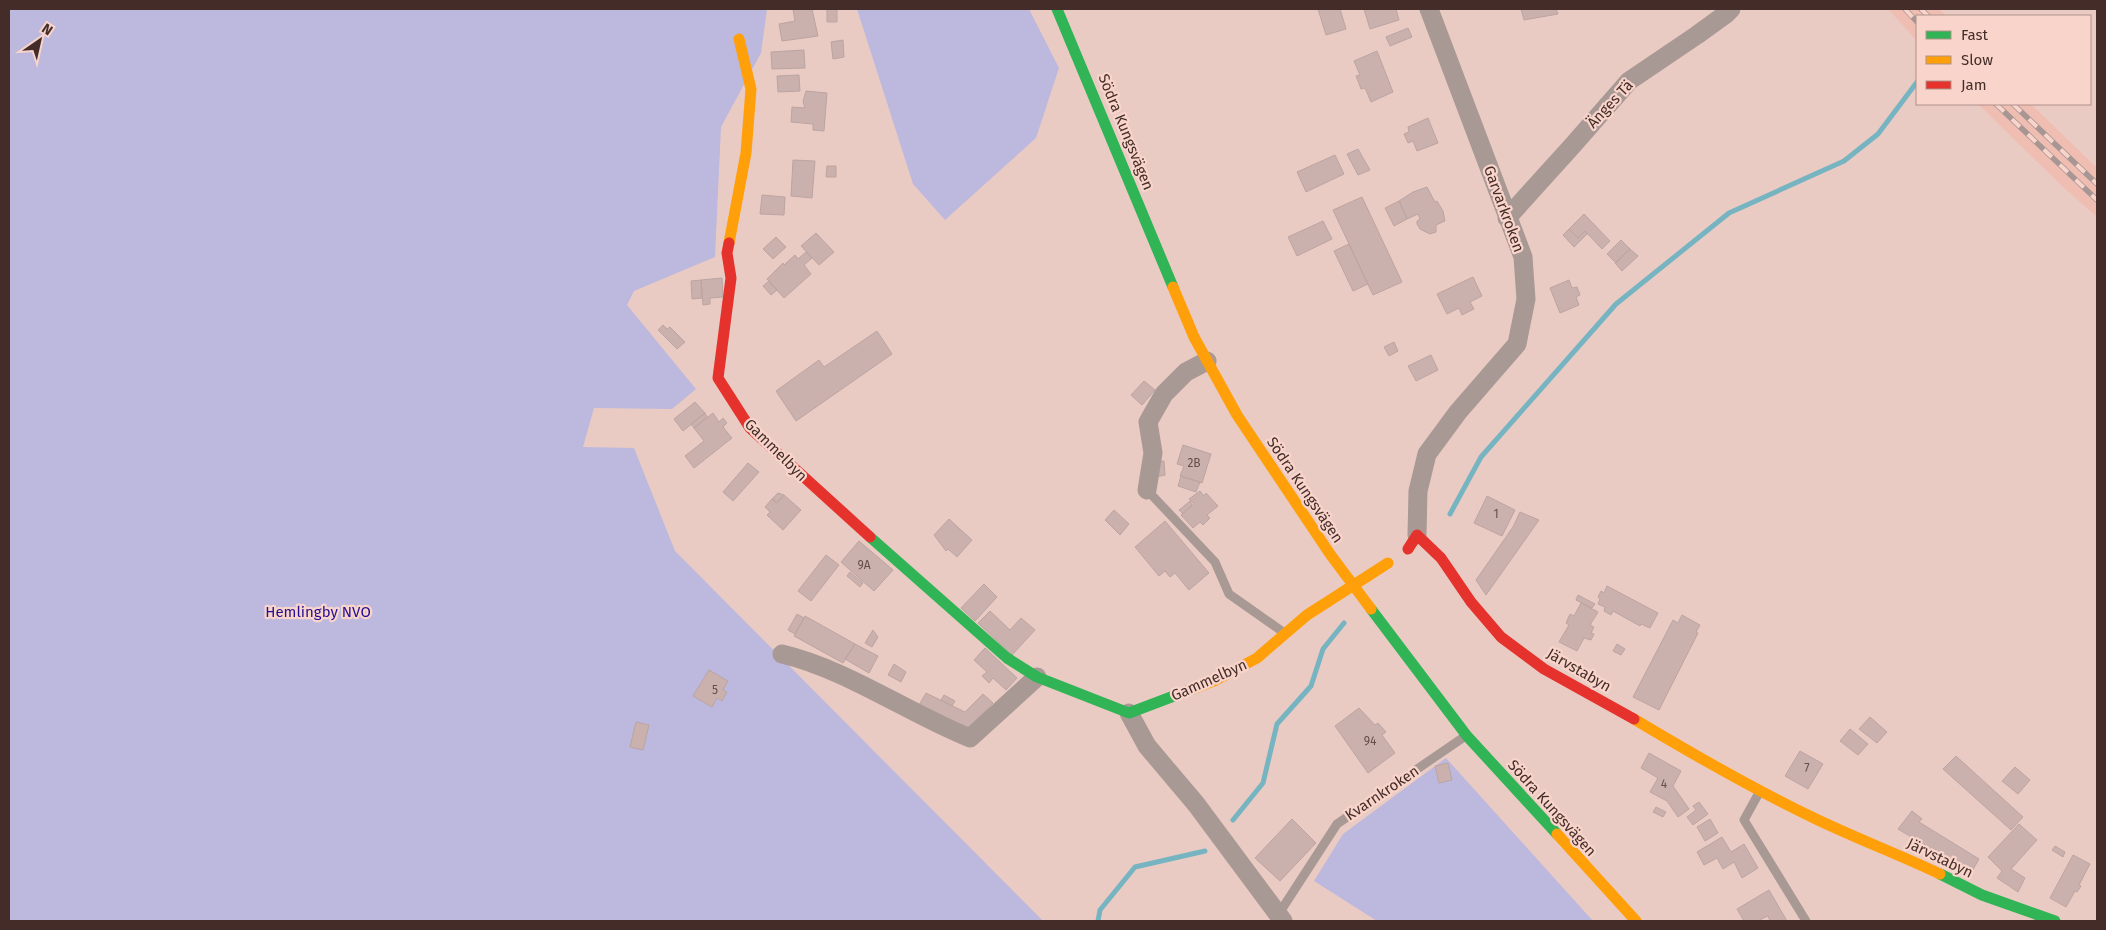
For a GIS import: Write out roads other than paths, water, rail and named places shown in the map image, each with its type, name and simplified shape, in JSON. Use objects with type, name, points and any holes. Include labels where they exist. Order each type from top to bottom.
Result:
[{"type":"street","name":"Södra Kungsvägen","points":[[1058,9],[1171,282],[1207,361],[1237,415],[1267,462],[1353,585],[1467,736],[1636,921]]},
{"type":"street","name":"Garvarkroken","points":[[1412,542],[1418,491],[1427,454],[1458,412],[1517,344],[1526,299],[1523,257],[1429,9]]},
{"type":"street","name":"Änges Tä","points":[[1507,218],[1628,81],[1697,35],[1731,9]]},
{"type":"street","name":"Gammelbyn","points":[[739,39],[751,89],[746,153],[738,207],[727,253],[731,278],[718,378],[750,428],[756,434],[915,578],[1007,658],[1037,677],[1129,713],[1216,680],[1257,658],[1307,615],[1388,563]]},
{"type":"street","points":[[1147,490],[1153,453],[1148,422],[1164,394],[1186,372],[1207,361]]},
{"type":"street","name":"Järvstabyn","points":[[1412,542],[1441,558],[1472,602],[1501,637],[1537,664],[1696,756],[1818,820],[1901,855],[1982,896],[2055,921]]},
{"type":"street","points":[[782,654],[800,658],[852,681],[941,727],[970,738],[1037,677]]},
{"type":"street","name":"Kvarnkroken","points":[[1129,713],[1147,746],[1196,804],[1280,918]]},
{"type":"lane","points":[[1147,490],[1215,562],[1229,594],[1286,634]]},
{"type":"lane","name":"Kvarnkroken","points":[[1280,918],[1338,824],[1467,736]]},
{"type":"lane","points":[[1760,790],[1744,820],[1806,921]]},
{"type":"waterway","points":[[1450,514],[1481,457],[1616,304],[1729,213],[1844,161],[1878,134],[1916,83]]},
{"type":"waterway","points":[[1233,820],[1263,783],[1277,724],[1311,686],[1323,649],[1344,623]]},
{"type":"waterway","points":[[1098,921],[1100,910],[1135,867],[1205,851]]},
{"type":"railway","points":[[1905,9],[1916,21]]},
{"type":"railway","points":[[1921,9],[1927,15]]},
{"type":"railway","points":[[1997,105],[2097,200]]},
{"type":"railway","points":[[2014,105],[2097,184]]},
{"type":"park label","name":"Hemlingby NVO","points":[[318,612]]}]
